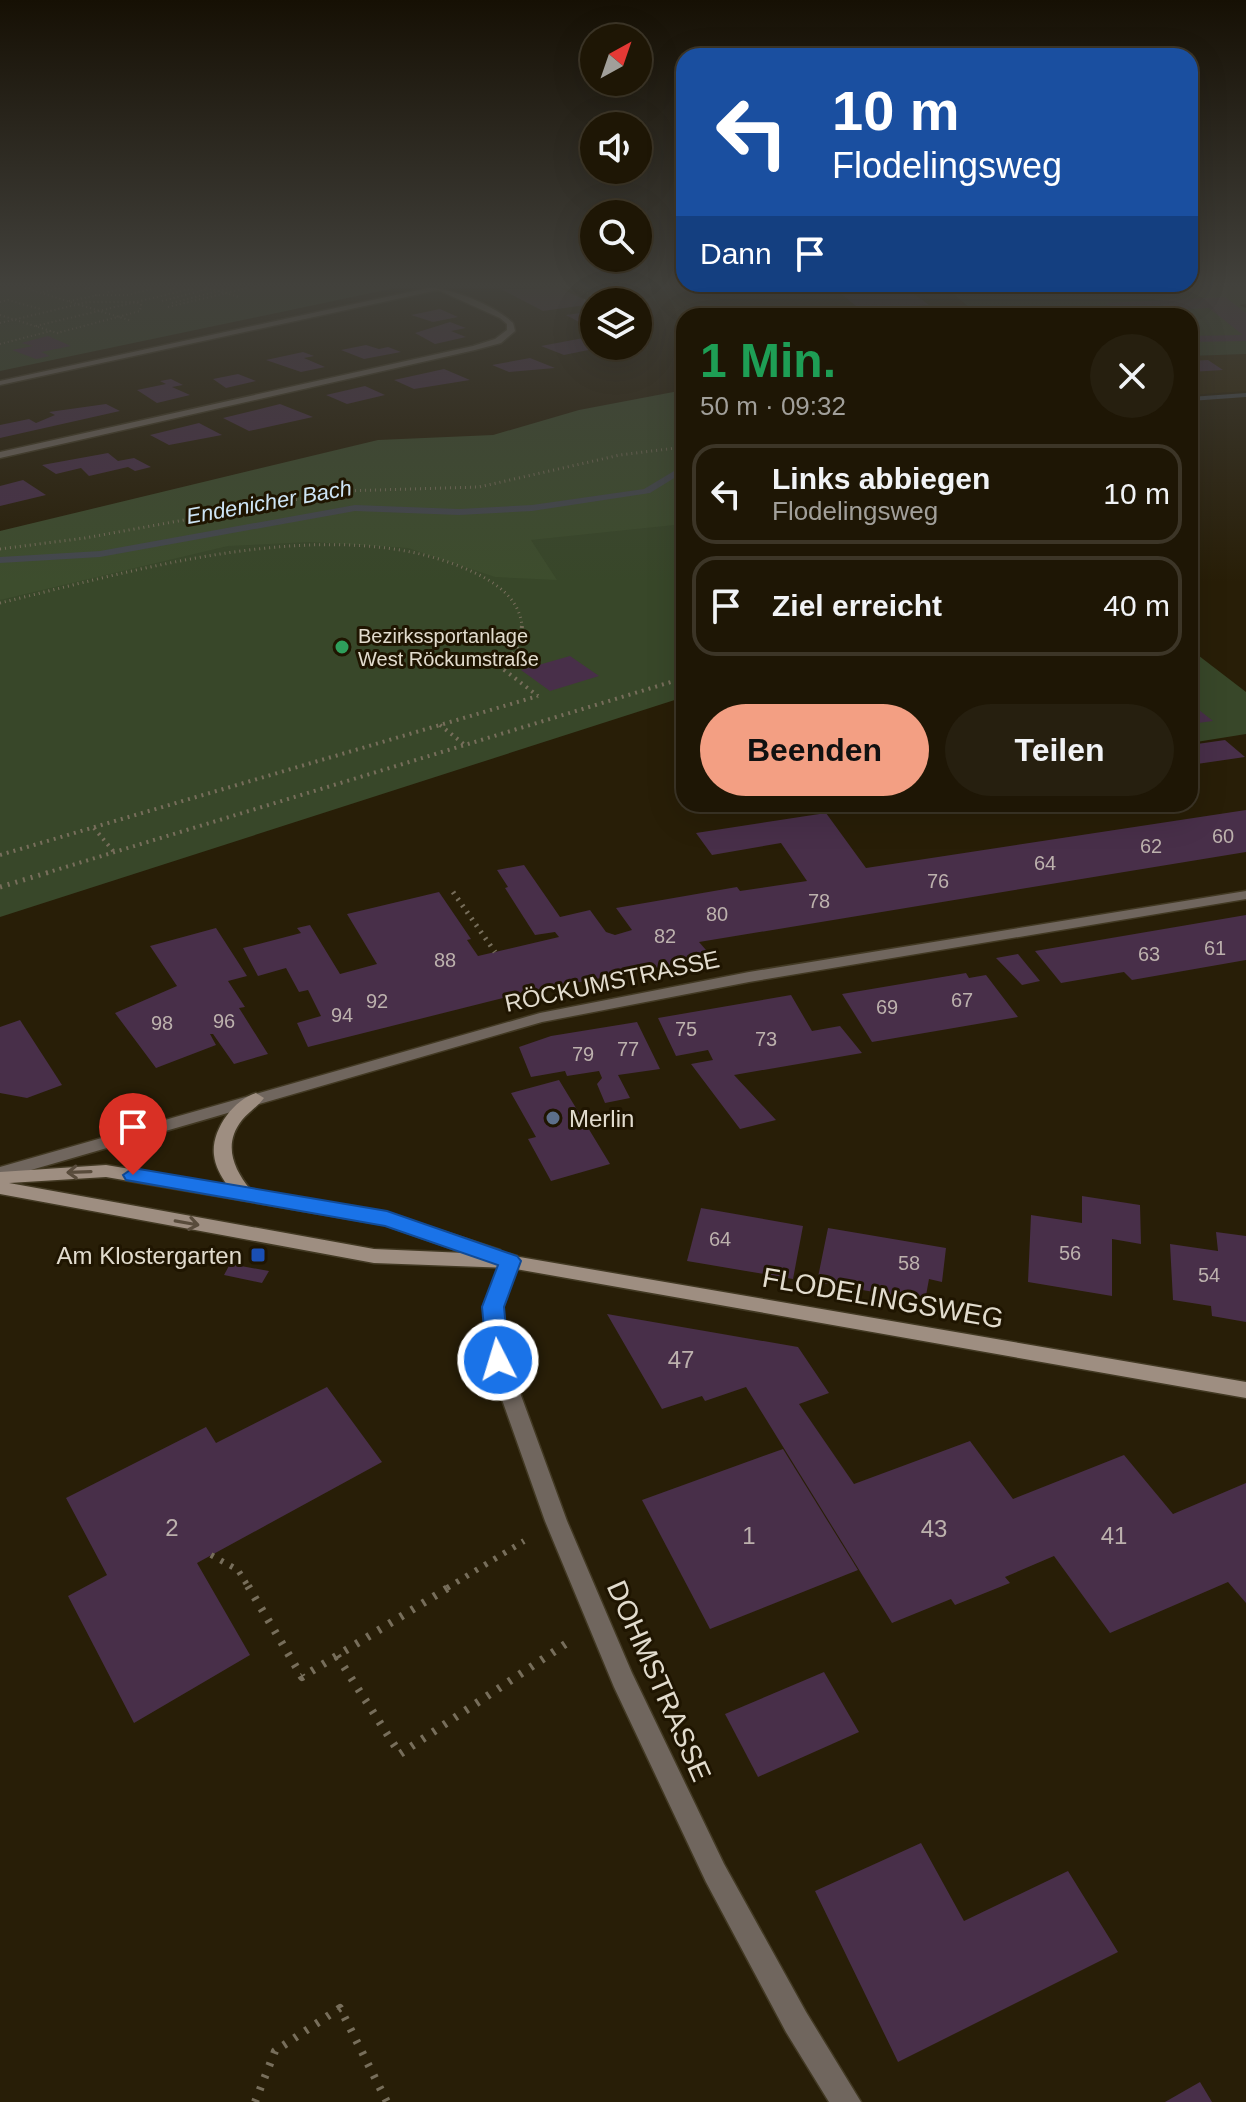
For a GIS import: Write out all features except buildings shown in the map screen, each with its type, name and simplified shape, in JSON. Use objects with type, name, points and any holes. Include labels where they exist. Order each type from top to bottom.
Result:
[{"type":"street","points":[[0,455],[308,386]]},
{"type":"street","name":"RÖCKUMSTRASSE","points":[[0,1175],[256,1098],[540,1018],[749,977],[1246,895]]},
{"type":"street","points":[[243,1193],[226,1176],[222,1154],[225,1132],[235,1112],[256,1098]]},
{"type":"street","name":"FLODELINGSWEG","points":[[0,1175],[106,1171],[243,1193],[387,1219],[510,1261]]},
{"type":"street","name":"FLODELINGSWEG","points":[[0,1188],[374,1256],[510,1261],[1246,1390]]},
{"type":"street","name":"DOHMSTRASSE","points":[[510,1261],[493,1307],[498,1360],[556,1521],[598,1623],[715,1873],[796,2022],[846,2102]]},
{"type":"path","points":[[0,549],[85,538],[343,491],[479,487],[620,455],[676,448]]},
{"type":"path","points":[[0,603],[220,552],[334,545],[397,551],[436,559],[482,576],[502,590],[518,607],[522,638],[515,656],[503,669],[538,696],[0,855]]},
{"type":"path","points":[[0,887],[676,680]]},
{"type":"path","points":[[440,725],[466,745]]},
{"type":"path","points":[[93,828],[114,852]]},
{"type":"path","points":[[453,892],[495,952]]},
{"type":"path","points":[[211,1555],[238,1570],[302,1677],[556,1521]]},
{"type":"path","points":[[337,1656],[400,1754],[598,1623]]},
{"type":"path","points":[[255,2102],[275,2051],[340,2008],[387,2102]]},
{"type":"shaded area","points":[[1198,386],[1246,386],[1246,391],[1198,394]]},
{"type":"green space","points":[[676,392],[676,525],[531,540],[557,580],[495,577],[408,548],[310,542],[228,546],[0,600],[0,531],[378,440],[493,435],[579,410]]},
{"type":"green space","name":"Bezirkssportanlage West Röckumstraße","points":[[676,471],[676,700],[0,917],[0,596],[347,513]]},
{"type":"green space","points":[[1198,655],[1246,692],[1246,734],[1198,742]]},
{"type":"waterway","name":"Endenicher Bach","points":[[1198,398],[1246,395]]},
{"type":"waterway","name":"Endenicher Bach","points":[[0,560],[100,554],[355,508],[459,512],[532,508],[647,491],[676,473]]},
{"type":"place","name":"Bezirkssportanlage West Röckumstraße","points":[[342,647]]},
{"type":"place","name":"Merlin","points":[[553,1118]]},
{"type":"place","name":"Am Klostergarten","points":[[258,1255]]},
{"type":"route","points":[[133,1175],[387,1219],[510,1261],[493,1307],[498,1360]]}]
